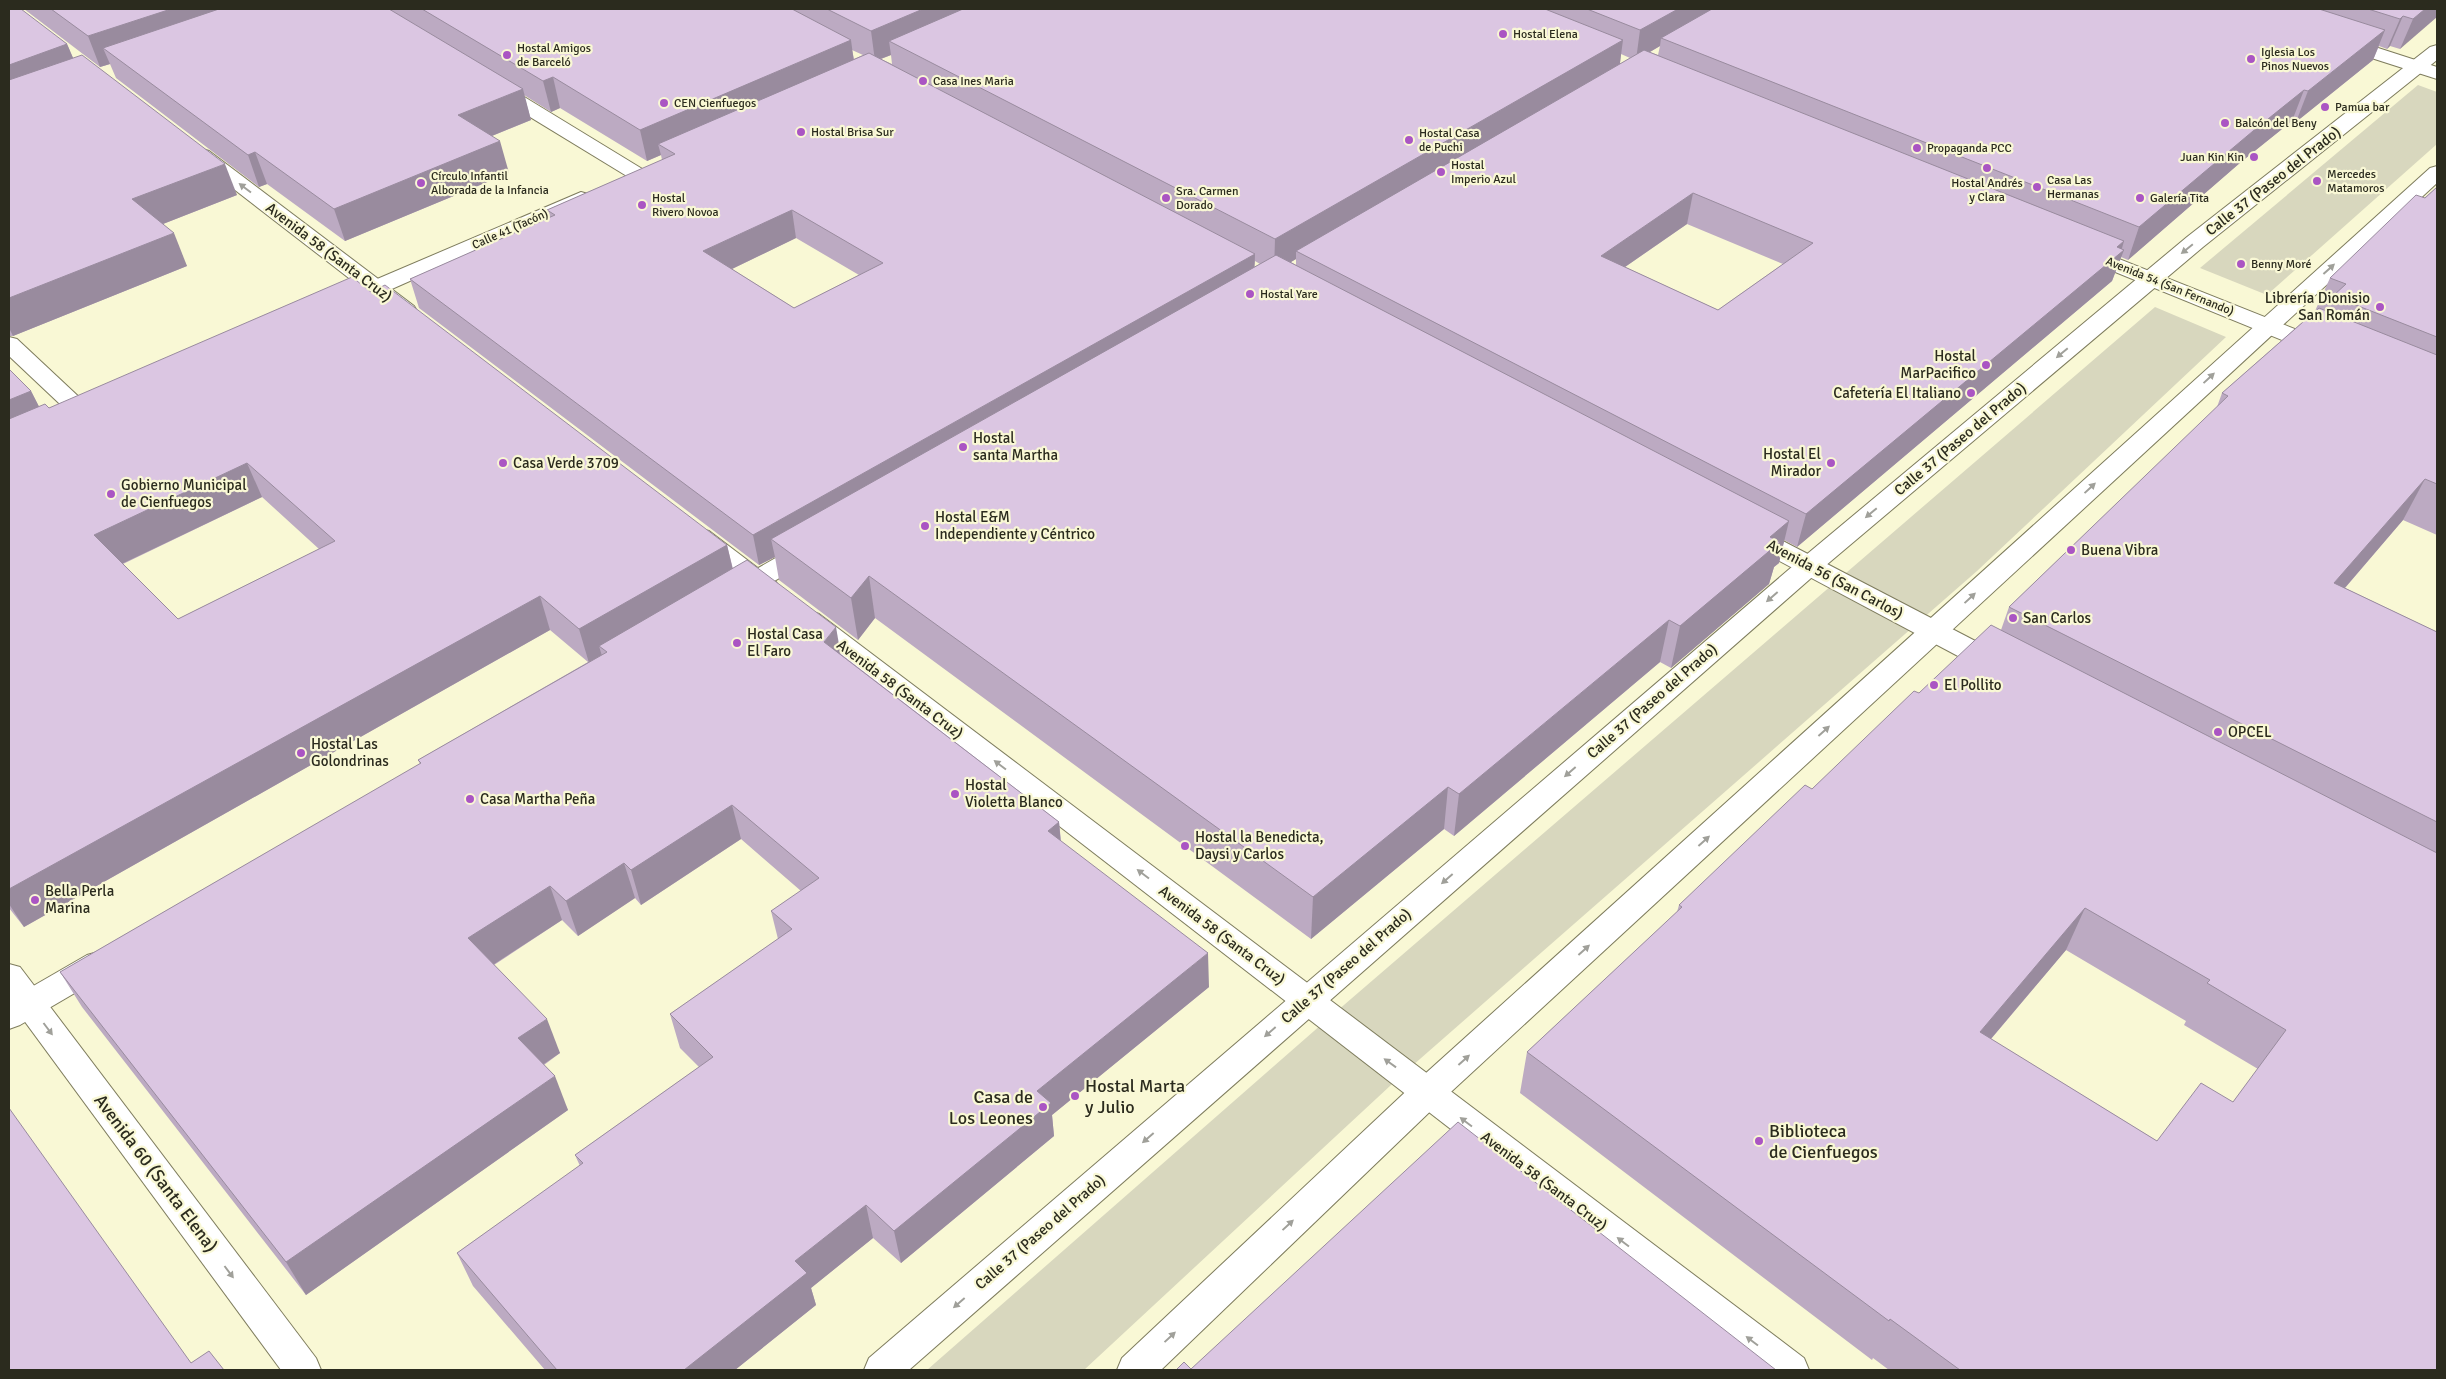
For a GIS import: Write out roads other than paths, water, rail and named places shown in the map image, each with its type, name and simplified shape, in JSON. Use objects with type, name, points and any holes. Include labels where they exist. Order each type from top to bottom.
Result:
[{"type":"main road","points":[[2324,36],[2428,70]]},
{"type":"main road","name":"Calle 37 (Paseo del Prado)","points":[[882,1370],[1809,566],[2151,278],[2428,70],[2437,51]]},
{"type":"main road","name":"Calle 41 (Tacón)","points":[[330,308],[628,178],[485,81]]},
{"type":"main road","name":"Avenida 58 (Santa Cruz)","points":[[186,143],[422,324]]},
{"type":"main road","points":[[1135,1370],[1428,1092],[2437,172]]},
{"type":"main road","name":"Avenida 54 (San Fernando)","points":[[2068,245],[2338,355]]},
{"type":"main road","points":[[9,344],[87,417]]},
{"type":"main road","name":"Avenida 58 (Santa Cruz)","points":[[679,520],[1791,1370]]},
{"type":"main road","name":"Avenida 56 (San Carlos)","points":[[1731,525],[2022,677]]},
{"type":"main road","points":[[714,605],[826,540]]},
{"type":"main road","points":[[19,1010],[115,954]]},
{"type":"main road","name":"Avenida 60 (Santa Elena)","points":[[9,976],[19,1010],[303,1370]]},
{"type":"place","name":"Hostal Elena","points":[[1503,34]]},
{"type":"place","name":"Hostal Amigos de Barceló","points":[[507,55]]},
{"type":"place","name":"Iglesia Los Pinos Nuevos","points":[[2251,59]]},
{"type":"place","name":"Casa Ines Maria","points":[[923,81]]},
{"type":"place","name":"CEN Cienfuegos","points":[[664,103]]},
{"type":"place","name":"Pamua bar","points":[[2325,107]]},
{"type":"place","name":"Balcón del Beny","points":[[2225,123]]},
{"type":"place","name":"Hostal Brisa Sur","points":[[801,132]]},
{"type":"place","name":"Hostal Casa de Puchi","points":[[1409,140]]},
{"type":"place","name":"Propaganda PCC","points":[[1917,148]]},
{"type":"place","name":"Juan Kin Kin","points":[[2254,157]]},
{"type":"place","name":"Hostal Andrés y Clara","points":[[1987,168]]},
{"type":"place","name":"Hostal Imperio Azul","points":[[1441,172]]},
{"type":"place","name":"Mercedes Matamoros","points":[[2317,181]]},
{"type":"place","name":"Círculo Infantil Alborada de la Infancia","points":[[421,183]]},
{"type":"place","name":"Casa Las Hermanas","points":[[2037,187]]},
{"type":"place","name":"Sra. Carmen Dorado","points":[[1166,198]]},
{"type":"place","name":"Galería Tita","points":[[2140,198]]},
{"type":"place","name":"Hostal Rivero Novoa","points":[[642,205]]},
{"type":"place","name":"Benny Moré","points":[[2241,264]]},
{"type":"place","name":"Hostal Yare","points":[[1250,294]]},
{"type":"place","name":"Librería Dionisio San Román","points":[[2380,307]]},
{"type":"place","name":"Hostal MarPacifico","points":[[1986,365]]},
{"type":"place","name":"Cafetería El Italiano","points":[[1971,393]]},
{"type":"place","name":"Hostal santa Martha","points":[[963,447]]},
{"type":"place","name":"Casa Verde 3709","points":[[503,463]]},
{"type":"place","name":"Hostal El Mirador","points":[[1831,463]]},
{"type":"place","name":"Gobierno Municipal de Cienfuegos","points":[[111,494]]},
{"type":"place","name":"Hostal E&M Independiente y Céntrico","points":[[925,526]]},
{"type":"place","name":"Buena Vibra","points":[[2071,550]]},
{"type":"place","name":"San Carlos","points":[[2013,618]]},
{"type":"place","name":"Hostal Casa El Faro","points":[[737,643]]},
{"type":"place","name":"El Pollito","points":[[1934,685]]},
{"type":"place","name":"OPCEL","points":[[2218,732]]},
{"type":"place","name":"Hostal Las Golondrinas","points":[[301,753]]},
{"type":"place","name":"Hostal Violetta Blanco","points":[[955,794]]},
{"type":"place","name":"Casa Martha Peña","points":[[470,799]]},
{"type":"place","name":"Hostal la Benedicta, Daysi y Carlos","points":[[1185,846]]},
{"type":"place","name":"Bella Perla Marina","points":[[35,900]]},
{"type":"place","name":"Hostal Marta y Julio","points":[[1075,1096]]},
{"type":"place","name":"Casa de Los Leones","points":[[1043,1107]]},
{"type":"place","name":"Biblioteca de Cienfuegos","points":[[1759,1141]]}]
